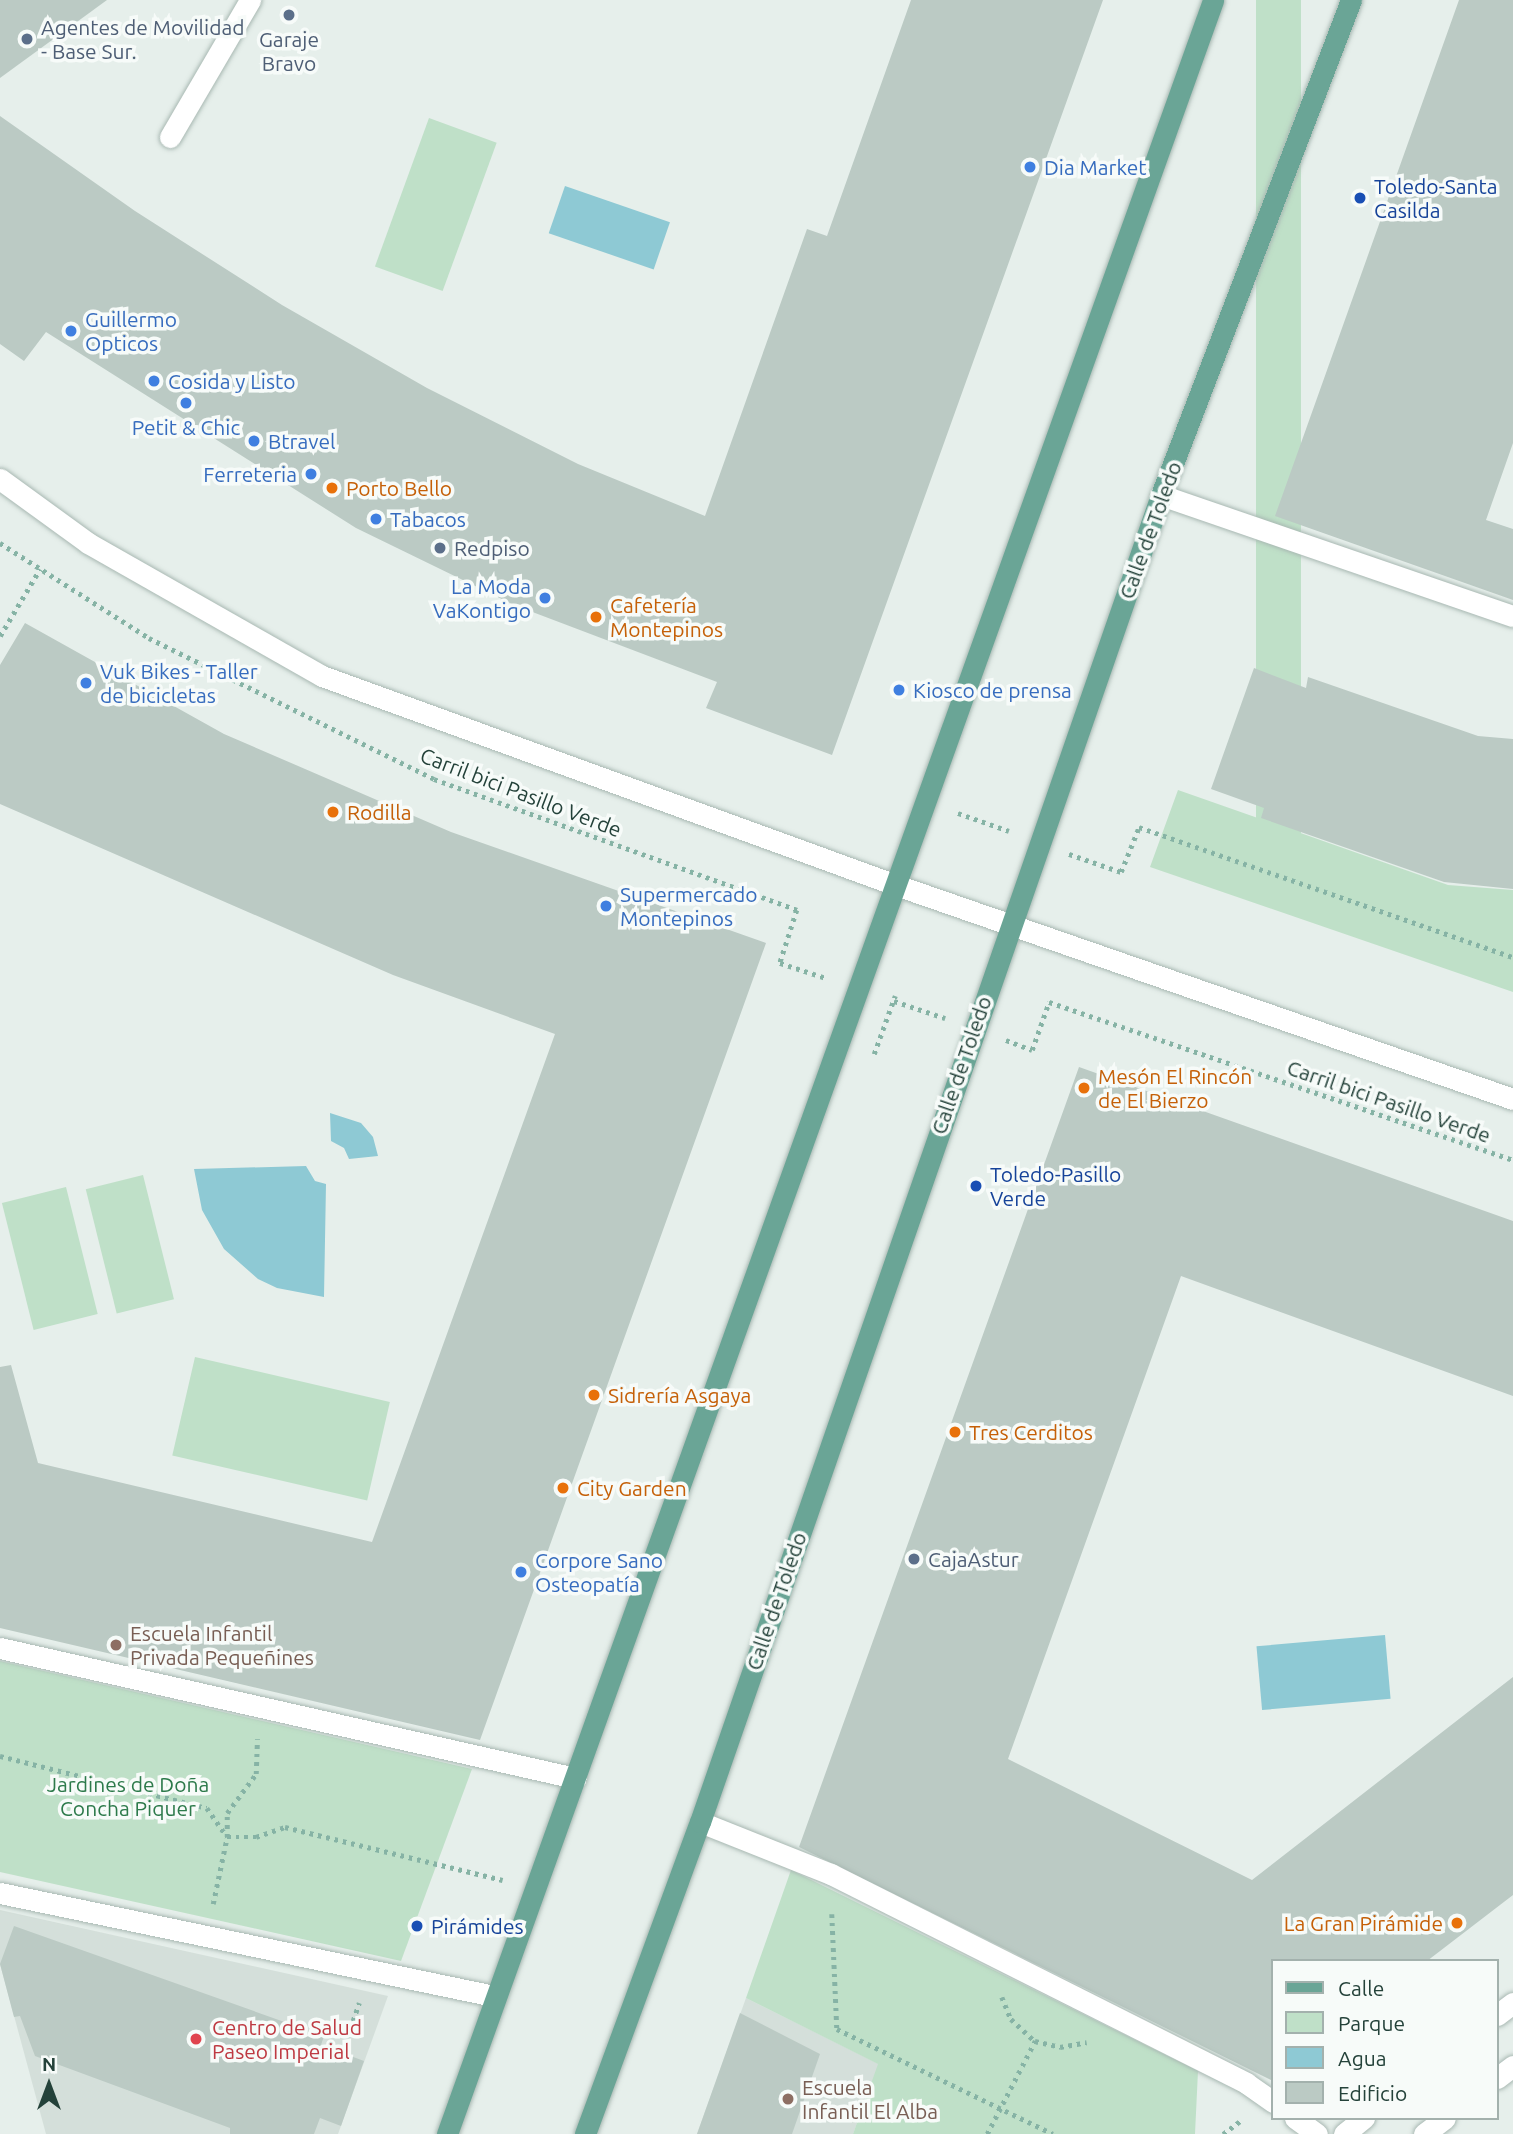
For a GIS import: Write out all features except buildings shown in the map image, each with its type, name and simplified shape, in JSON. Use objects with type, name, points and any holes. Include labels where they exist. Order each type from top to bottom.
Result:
[{"type":"main road","points":[[447,2134],[494,1996],[575,1778],[1213,0]]},
{"type":"main road","name":"Calle de Toledo","points":[[585,2134],[700,1822],[1161,495],[1351,0]]},
{"type":"street","points":[[170,137],[250,0]]},
{"type":"street","points":[[0,479],[88,542],[322,676],[896,885],[1011,922],[1513,1099]]},
{"type":"street","points":[[1161,495],[1513,616]]},
{"type":"street","points":[[0,1648],[575,1778]]},
{"type":"street","points":[[700,1822],[831,1874],[1246,2082],[1272,2101]]},
{"type":"street","points":[[0,1893],[207,1934],[494,1996]]},
{"type":"street","points":[[1298,2120],[1317,2134]]},
{"type":"street","points":[[1344,2134],[1362,2120]]},
{"type":"street","points":[[1424,2134],[1442,2120]]},
{"type":"path","name":"Carril bici Pasillo Verde","points":[[0,543],[149,638],[434,779],[797,910],[780,963],[835,981]]},
{"type":"path","points":[[0,636],[40,569]]},
{"type":"path","points":[[957,813],[1013,832]]},
{"type":"path","points":[[1065,853],[1121,872],[1139,827],[1513,957]]},
{"type":"path","points":[[894,1001],[938,1016]]},
{"type":"path","name":"Carril bici Pasillo Verde","points":[[1009,1041],[1032,1050],[1049,1002],[1513,1160]]},
{"type":"path","points":[[207,1934],[227,1837],[227,1813],[256,1774],[258,1706]]},
{"type":"path","points":[[0,1756],[207,1808],[227,1837]]},
{"type":"path","points":[[227,1837],[256,1837],[285,1828],[534,1888]]},
{"type":"path","points":[[831,1874],[837,2029],[1053,2134]]},
{"type":"path","points":[[342,2053],[370,1969]]},
{"type":"path","points":[[987,2134],[1035,2041]]},
{"type":"shaded area","name":"Centro de Salud Paseo Imperial","points":[[0,1910],[388,1996],[338,2134],[46,2134],[0,1964]]},
{"type":"shaded area","name":"Escuela Infantil El Alba","points":[[746,1998],[879,2064],[853,2134],[697,2134]]},
{"type":"green space","points":[[1256,0],[1301,0],[1301,850],[1256,850]]},
{"type":"green space","points":[[429,118],[497,143],[443,291],[375,266]]},
{"type":"green space","points":[[1178,790],[1448,885],[1513,890],[1513,992],[1150,867]]},
{"type":"green space","points":[[143,1175],[174,1299],[117,1313],[86,1189]]},
{"type":"green space","points":[[66,1187],[98,1314],[34,1330],[2,1203]]},
{"type":"green space","points":[[195,1357],[390,1402],[367,1500],[172,1455]]},
{"type":"green space","name":"Jardines de Doña Concha Piquer","points":[[0,1661],[472,1769],[401,1961],[0,1872]]},
{"type":"green space","points":[[791,1870],[1198,2071],[1195,2134],[853,2134],[878,2064],[746,1998]]},
{"type":"water","points":[[565,186],[670,222],[654,269],[549,233]]},
{"type":"water","points":[[330,1113],[361,1123],[373,1137],[378,1156],[349,1159],[344,1148],[331,1141]]},
{"type":"water","points":[[306,1166],[315,1181],[326,1184],[324,1297],[277,1288],[258,1279],[224,1249],[202,1210],[194,1169]]},
{"type":"water","points":[[1385,1635],[1391,1699],[1262,1710],[1256,1646]]},
{"type":"place","name":"Garaje Bravo","points":[[289,15]]},
{"type":"place","name":"Agentes de Movilidad - Base Sur.","points":[[27,39]]},
{"type":"place","name":"Dia Market","points":[[1030,167]]},
{"type":"place","name":"Toledo-Santa Casilda","points":[[1360,198]]},
{"type":"place","name":"Guillermo Opticos","points":[[71,331]]},
{"type":"place","name":"Cosida y Listo","points":[[154,381]]},
{"type":"place","name":"Petit & Chic","points":[[186,403]]},
{"type":"place","name":"Btravel","points":[[254,441]]},
{"type":"place","name":"Ferreteria","points":[[311,474]]},
{"type":"place","name":"Porto Bello","points":[[332,488]]},
{"type":"place","name":"Tabacos","points":[[376,519]]},
{"type":"place","name":"Redpiso","points":[[440,548]]},
{"type":"place","name":"La Moda VaKontigo","points":[[545,598]]},
{"type":"place","name":"Cafetería Montepinos","points":[[596,617]]},
{"type":"place","name":"Vuk Bikes - Taller de bicicletas","points":[[86,683]]},
{"type":"place","name":"Kiosco de prensa","points":[[899,690]]},
{"type":"place","name":"Rodilla","points":[[333,812]]},
{"type":"place","name":"Supermercado Montepinos","points":[[606,906]]},
{"type":"place","name":"Mesón El Rincón de El Bierzo","points":[[1084,1088]]},
{"type":"place","name":"Toledo-Pasillo Verde","points":[[976,1186]]},
{"type":"place","name":"Sidrería Asgaya","points":[[594,1395]]},
{"type":"place","name":"Tres Cerditos","points":[[955,1432]]},
{"type":"place","name":"City Garden","points":[[563,1488]]},
{"type":"place","name":"CajaAstur","points":[[914,1559]]},
{"type":"place","name":"Corpore Sano Osteopatía","points":[[521,1572]]},
{"type":"place","name":"Escuela Infantil Privada Pequeñines","points":[[116,1645]]},
{"type":"place","name":"La Gran Pirámide","points":[[1457,1923]]},
{"type":"place","name":"Pirámides","points":[[417,1926]]},
{"type":"place","name":"Centro de Salud Paseo Imperial","points":[[196,2039]]},
{"type":"place","name":"Escuela Infantil El Alba","points":[[788,2099]]}]
